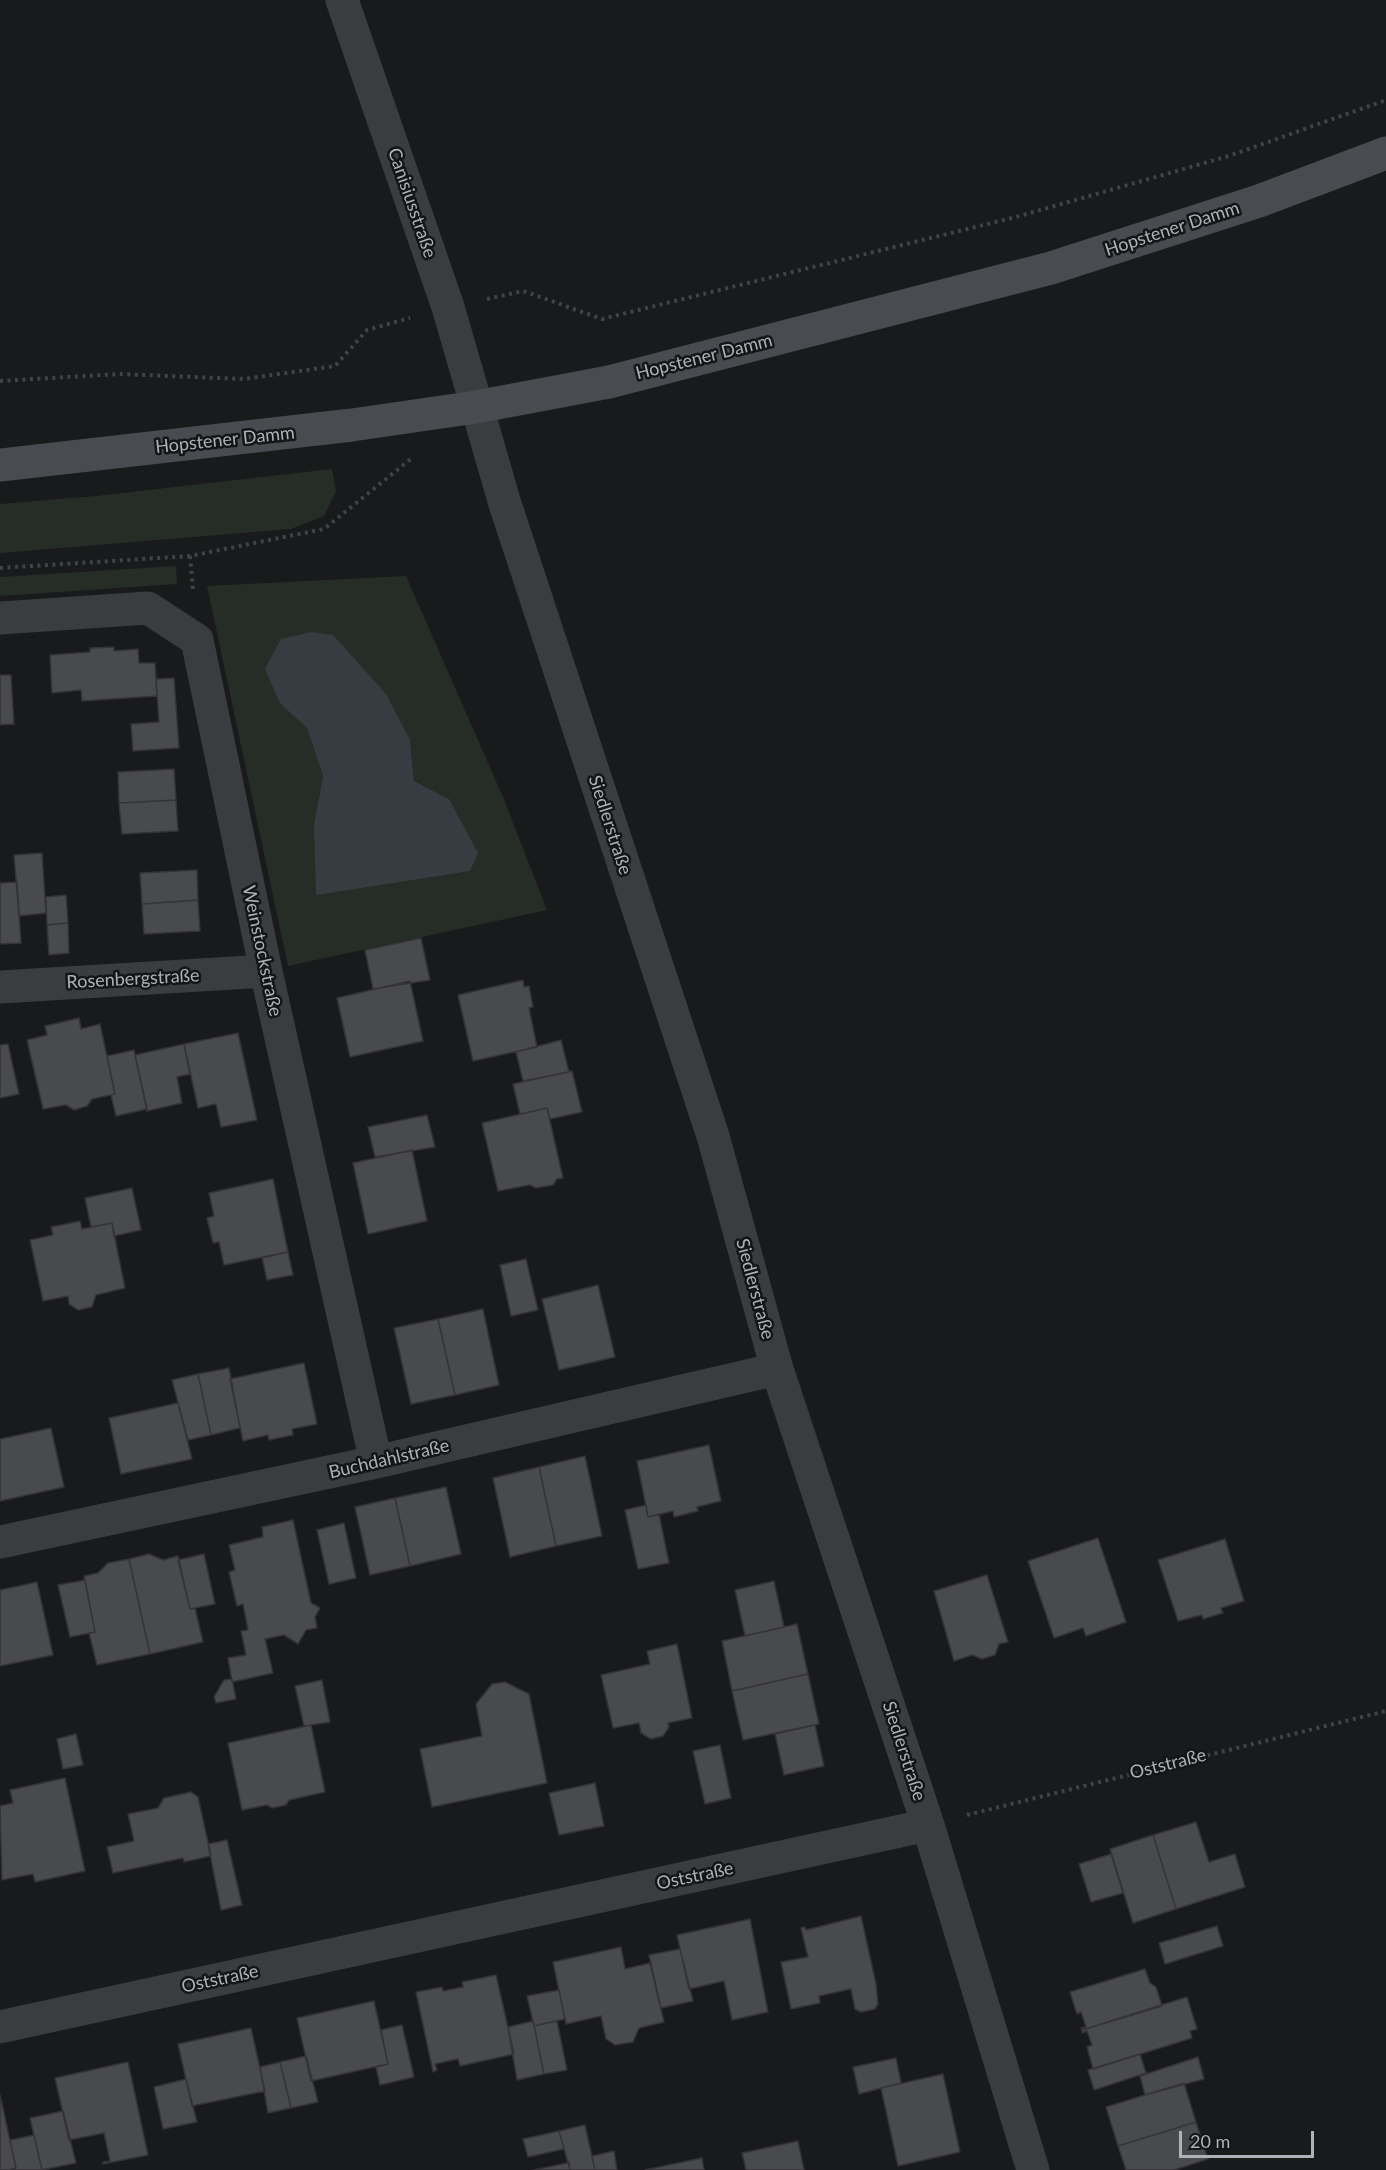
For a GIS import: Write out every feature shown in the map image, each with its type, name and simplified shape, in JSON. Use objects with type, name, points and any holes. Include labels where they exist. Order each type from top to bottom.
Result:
[{"type":"main road","name":"Hopstener Damm","points":[[0,465],[340,427],[476,407],[609,382],[1051,268],[1259,201],[1386,153]]},
{"type":"street","name":"Canisiusstraße","points":[[342,0],[448,307],[476,407]]},
{"type":"street","name":"Siedlerstraße","points":[[476,407],[508,515],[713,1136],[777,1369],[928,1825],[1033,2170]]},
{"type":"street","name":"Weinstockstraße","points":[[0,618],[148,608],[196,640],[266,971],[376,1462]]},
{"type":"street","name":"Rosenbergstraße","points":[[0,987],[266,971]]},
{"type":"street","name":"Buchdahlstraße","points":[[0,1542],[376,1462],[777,1369]]},
{"type":"street","name":"Oststraße","points":[[0,2026],[928,1825]]},
{"type":"path","points":[[0,381],[119,374],[244,379],[335,366],[367,330],[448,307],[524,291],[602,319],[1016,218],[1229,156],[1386,100]]},
{"type":"path","points":[[0,568],[190,556],[324,529],[414,457]]},
{"type":"path","name":"Oststraße","points":[[928,1825],[1386,1711]]},
{"type":"shaded area","points":[[332,469],[336,491],[324,516],[291,529],[0,553],[0,504],[96,496]]},
{"type":"shaded area","points":[[176,566],[177,584],[0,596],[0,577]]},
{"type":"shaded area","points":[[406,576],[503,797],[547,910],[288,966],[207,586]],"holes":[[[307,728],[410,740],[414,781],[449,799],[314,824],[323,776]]]},
{"type":"shaded area","points":[[311,632],[333,635],[386,694],[410,740],[414,781],[449,799],[478,853],[470,871],[316,895],[314,824],[323,776],[307,728],[280,703],[265,669],[281,639]]},
{"type":"building","points":[[114,647],[114,651],[138,649],[139,663],[155,663],[157,696],[82,701],[81,690],[52,693],[50,655],[90,652],[90,648]]},
{"type":"building","points":[[0,675],[11,675],[14,724],[0,725]]},
{"type":"building","points":[[174,678],[179,748],[133,751],[131,724],[159,722],[156,679]]},
{"type":"building","points":[[174,769],[176,800],[119,803],[118,772]]},
{"type":"building","points":[[176,800],[178,831],[122,834],[119,803]]},
{"type":"building","points":[[42,853],[46,913],[19,916],[14,855]]},
{"type":"building","points":[[197,870],[198,900],[142,904],[140,873]]},
{"type":"building","points":[[17,882],[21,943],[0,944],[0,883]]},
{"type":"building","points":[[66,895],[68,923],[47,925],[46,897]]},
{"type":"building","points":[[198,900],[200,931],[144,934],[142,904]]},
{"type":"building","points":[[68,923],[69,953],[49,955],[47,925]]},
{"type":"building","points":[[421,938],[430,980],[373,989],[365,950]]},
{"type":"building","points":[[523,980],[524,987],[529,986],[533,1007],[529,1008],[537,1047],[473,1061],[458,995]]},
{"type":"building","points":[[410,981],[423,1041],[350,1057],[337,998]]},
{"type":"building","points":[[79,1018],[81,1029],[100,1024],[115,1094],[92,1099],[87,1106],[74,1110],[66,1105],[43,1109],[27,1040],[47,1035],[45,1026]]},
{"type":"building","points":[[238,1033],[257,1120],[221,1127],[216,1104],[198,1108],[184,1044]]},
{"type":"building","points":[[561,1040],[569,1072],[523,1081],[516,1052]]},
{"type":"building","points":[[8,1044],[19,1094],[0,1098],[0,1045]]},
{"type":"building","points":[[184,1044],[190,1074],[177,1077],[182,1103],[147,1111],[135,1055]]},
{"type":"building","points":[[134,1050],[147,1109],[116,1116],[111,1095],[115,1094],[107,1056]]},
{"type":"building","points":[[572,1071],[582,1112],[550,1119],[547,1108],[520,1114],[513,1084]]},
{"type":"building","points":[[547,1108],[563,1178],[557,1179],[553,1185],[536,1188],[530,1185],[498,1191],[482,1123]]},
{"type":"building","points":[[427,1115],[435,1147],[375,1157],[368,1127]]},
{"type":"building","points":[[412,1150],[427,1221],[368,1234],[353,1163]]},
{"type":"building","points":[[273,1179],[288,1252],[224,1265],[219,1242],[213,1243],[207,1218],[214,1216],[209,1193]]},
{"type":"building","points":[[132,1188],[141,1230],[114,1236],[112,1223],[91,1227],[85,1198]]},
{"type":"building","points":[[80,1221],[82,1229],[112,1223],[125,1288],[96,1295],[92,1307],[78,1310],[69,1304],[68,1296],[43,1301],[30,1240],[53,1235],[51,1227]]},
{"type":"building","points":[[288,1252],[293,1275],[267,1280],[262,1258]]},
{"type":"building","points":[[526,1259],[538,1310],[511,1316],[500,1265]]},
{"type":"building","points":[[598,1285],[615,1357],[559,1370],[542,1299]]},
{"type":"building","points":[[483,1309],[499,1385],[455,1395],[438,1319]]},
{"type":"building","points":[[438,1319],[455,1395],[411,1404],[394,1328]]},
{"type":"building","points":[[304,1363],[317,1424],[292,1429],[293,1435],[269,1440],[268,1435],[243,1441],[230,1379]]},
{"type":"building","points":[[229,1368],[240,1428],[211,1435],[198,1374]]},
{"type":"building","points":[[198,1374],[211,1435],[188,1440],[172,1380]]},
{"type":"building","points":[[178,1403],[192,1459],[121,1474],[109,1418]]},
{"type":"building","points":[[51,1428],[64,1487],[0,1501],[0,1439]]},
{"type":"building","points":[[709,1445],[721,1501],[697,1507],[698,1511],[674,1517],[673,1511],[648,1517],[637,1461]]},
{"type":"building","points":[[585,1456],[602,1536],[556,1546],[539,1467]]},
{"type":"building","points":[[539,1467],[556,1546],[510,1557],[493,1478]]},
{"type":"building","points":[[446,1487],[461,1554],[410,1566],[395,1498]]},
{"type":"building","points":[[395,1498],[410,1566],[370,1575],[355,1507]]},
{"type":"building","points":[[646,1505],[648,1517],[659,1514],[669,1563],[638,1569],[625,1510]]},
{"type":"building","points":[[293,1520],[311,1603],[320,1608],[315,1617],[317,1628],[306,1630],[298,1644],[284,1635],[265,1639],[273,1673],[232,1682],[228,1658],[246,1655],[241,1631],[248,1630],[243,1604],[237,1606],[229,1572],[235,1570],[229,1545],[263,1537],[262,1527]]},
{"type":"building","points":[[344,1523],[356,1578],[329,1584],[317,1530]]},
{"type":"building","points":[[1098,1538],[1126,1622],[1086,1636],[1083,1628],[1054,1638],[1028,1561]]},
{"type":"building","points":[[1225,1539],[1244,1601],[1221,1608],[1223,1613],[1203,1619],[1202,1615],[1178,1621],[1158,1560]]},
{"type":"building","points":[[149,1554],[163,1560],[178,1556],[190,1609],[195,1608],[203,1642],[150,1654],[129,1559]]},
{"type":"building","points":[[204,1554],[215,1604],[190,1609],[178,1560]]},
{"type":"building","points":[[129,1559],[150,1654],[97,1665],[89,1633],[95,1632],[84,1576],[98,1573],[108,1563]]},
{"type":"building","points":[[987,1575],[1008,1642],[999,1644],[995,1655],[982,1659],[972,1655],[954,1661],[934,1591]]},
{"type":"building","points":[[85,1580],[95,1632],[70,1637],[58,1585]]},
{"type":"building","points":[[774,1581],[784,1627],[745,1636],[735,1590]]},
{"type":"building","points":[[37,1582],[53,1655],[0,1666],[0,1590]]},
{"type":"building","points":[[797,1624],[808,1674],[732,1691],[722,1641]]},
{"type":"building","points":[[677,1644],[692,1718],[668,1723],[669,1727],[663,1736],[651,1739],[641,1733],[639,1723],[613,1728],[601,1675],[650,1664],[647,1651]]},
{"type":"building","points":[[808,1674],[819,1724],[743,1740],[732,1691]]},
{"type":"building","points":[[232,1679],[236,1699],[216,1703],[214,1697],[224,1680]]},
{"type":"building","points":[[322,1680],[330,1722],[304,1726],[295,1686]]},
{"type":"building","points":[[505,1682],[529,1694],[547,1783],[432,1807],[420,1749],[482,1736],[476,1704],[492,1684]]},
{"type":"building","points":[[311,1725],[325,1792],[289,1800],[286,1805],[272,1808],[267,1805],[242,1810],[228,1743]]},
{"type":"building","points":[[815,1725],[824,1766],[784,1775],[775,1734]]},
{"type":"building","points":[[76,1734],[83,1765],[63,1769],[57,1739]]},
{"type":"building","points":[[720,1745],[731,1798],[705,1804],[693,1751]]},
{"type":"building","points":[[65,1778],[85,1871],[35,1882],[33,1874],[2,1880],[0,1806],[13,1803],[10,1790]]},
{"type":"building","points":[[595,1783],[604,1826],[559,1835],[549,1793]]},
{"type":"building","points":[[191,1792],[198,1797],[211,1856],[184,1862],[183,1858],[113,1873],[107,1847],[134,1841],[128,1814],[158,1808],[164,1798]]},
{"type":"building","points":[[1196,1822],[1209,1862],[1235,1854],[1245,1887],[1176,1909],[1153,1835]]},
{"type":"building","points":[[1153,1835],[1176,1909],[1133,1923],[1110,1849]]},
{"type":"building","points":[[227,1840],[242,1905],[221,1910],[208,1844]]},
{"type":"building","points":[[1111,1854],[1123,1893],[1091,1902],[1079,1864]]},
{"type":"building","points":[[861,1916],[876,1984],[878,2004],[875,2009],[861,2012],[855,2009],[851,1989],[819,1996],[820,2003],[791,2009],[781,1962],[808,1957],[801,1928],[805,1927],[806,1930]]},
{"type":"building","points":[[750,1919],[768,2012],[732,2020],[724,1981],[689,1989],[677,1935]]},
{"type":"building","points":[[1217,1926],[1223,1946],[1165,1964],[1159,1943]]},
{"type":"building","points":[[621,1947],[625,1969],[650,1963],[664,2022],[639,2028],[633,2042],[615,2045],[606,2039],[601,2016],[566,2024],[553,1962]]},
{"type":"building","points":[[680,1949],[693,2001],[661,2008],[649,1955]]},
{"type":"building","points":[[1145,1969],[1150,1983],[1156,1987],[1162,2006],[1082,2030],[1081,2028],[1086,2027],[1081,2012],[1077,2014],[1070,1992]]},
{"type":"building","points":[[496,1975],[514,2054],[460,2066],[458,2059],[435,2064],[437,2070],[433,2072],[416,1992],[442,1987],[443,1991],[463,1987],[462,1982]]},
{"type":"building","points":[[559,1990],[565,2019],[534,2026],[527,1996]]},
{"type":"building","points":[[1187,1997],[1197,2029],[1190,2031],[1192,2038],[1093,2069],[1087,2047],[1092,2045],[1087,2031],[1082,2033],[1082,2030]]},
{"type":"building","points":[[374,2001],[388,2064],[311,2081],[297,2018]]},
{"type":"building","points":[[533,2021],[544,2074],[517,2080],[508,2027]]},
{"type":"building","points":[[557,2021],[567,2070],[544,2074],[534,2026]]},
{"type":"building","points":[[402,2025],[414,2077],[380,2085],[376,2067],[388,2064],[381,2030]]},
{"type":"building","points":[[251,2028],[265,2091],[192,2106],[178,2044]]},
{"type":"building","points":[[1140,2054],[1146,2073],[1094,2090],[1088,2070]]},
{"type":"building","points":[[306,2056],[318,2102],[291,2108],[280,2062]]},
{"type":"building","points":[[1198,2057],[1204,2079],[1145,2095],[1140,2076]]},
{"type":"building","points":[[896,2058],[901,2083],[859,2094],[853,2067]]},
{"type":"building","points":[[128,2062],[148,2155],[103,2164],[103,2162],[110,2161],[104,2133],[69,2140],[55,2078]]},
{"type":"building","points":[[280,2062],[291,2108],[268,2113],[260,2067]]},
{"type":"building","points":[[943,2074],[960,2152],[898,2166],[881,2088]]},
{"type":"building","points":[[186,2079],[197,2122],[163,2129],[154,2087]]},
{"type":"building","points":[[1184,2083],[1196,2122],[1118,2146],[1106,2107]]},
{"type":"building","points":[[0,2095],[16,2168],[9,2170],[0,2170]]},
{"type":"building","points":[[63,2111],[76,2163],[42,2170],[30,2118]]},
{"type":"building","points":[[1196,2122],[1208,2159],[1174,2170],[1126,2170],[1118,2146]]},
{"type":"building","points":[[585,2125],[595,2170],[570,2170],[559,2131]]},
{"type":"building","points":[[559,2131],[564,2149],[528,2157],[523,2139]]},
{"type":"building","points":[[34,2135],[42,2170],[14,2170],[16,2168],[10,2140]]},
{"type":"building","points":[[798,2141],[804,2170],[746,2170],[742,2153]]},
{"type":"building","points":[[614,2151],[617,2170],[595,2170],[592,2156]]},
{"type":"building","points":[[702,2158],[704,2170],[645,2170]]},
{"type":"building","points":[[569,2162],[570,2170],[534,2170],[567,2163]]}]
